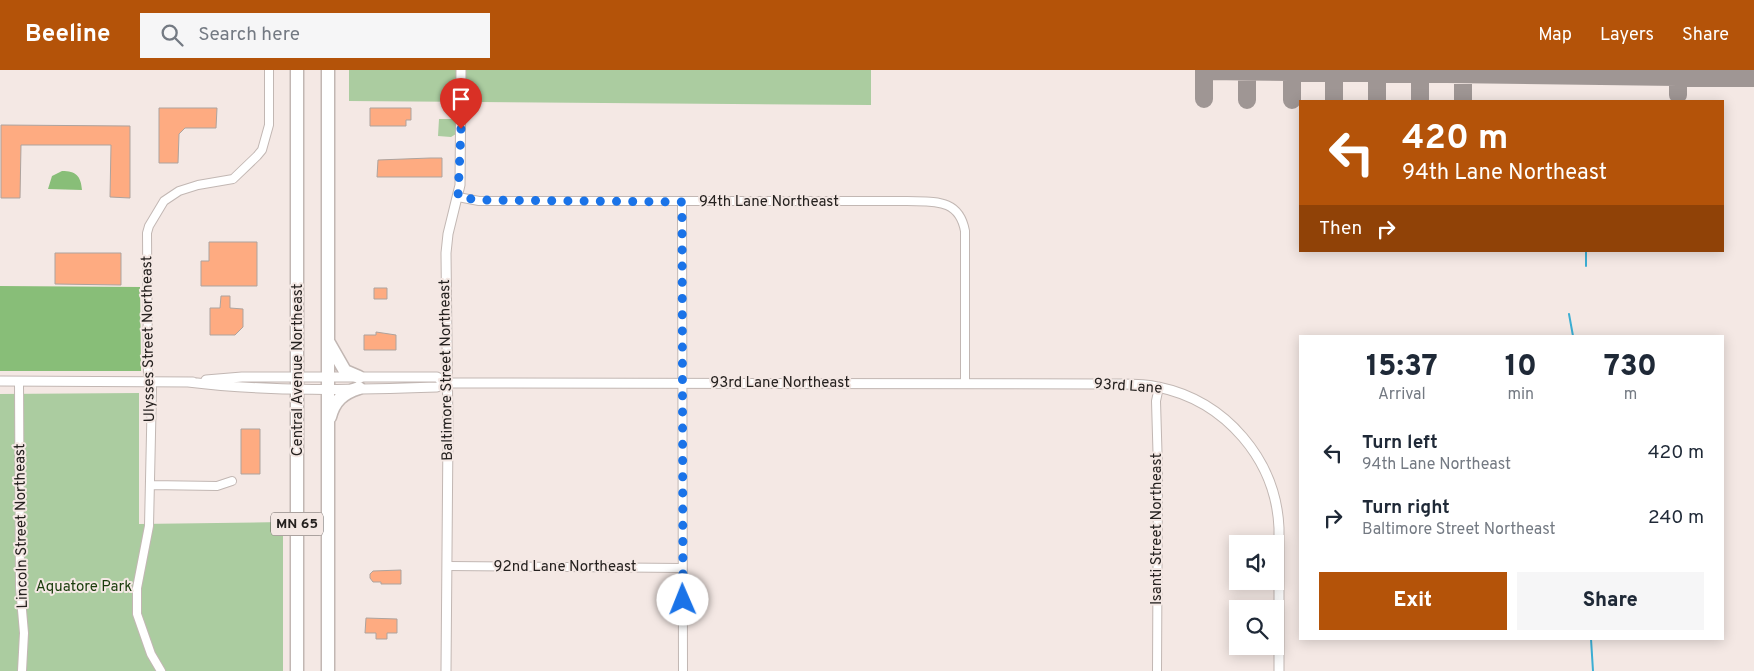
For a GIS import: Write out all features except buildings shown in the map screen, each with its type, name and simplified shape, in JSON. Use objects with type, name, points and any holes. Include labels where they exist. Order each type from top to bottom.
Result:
[{"type":"highway","name":"Central Avenue Northeast","points":[[297,70],[297,671]]},
{"type":"highway","name":"Central Avenue Northeast","points":[[328,70],[328,671]]},
{"type":"highway","points":[[328,339],[345,371],[359,382],[340,396],[332,410],[328,427]]},
{"type":"street","name":"Ulysses Street Northeast","points":[[161,671],[151,654],[137,614],[137,588],[149,526],[151,382],[148,375],[147,233],[149,226],[164,201],[179,191],[198,185],[232,179],[262,150],[269,125],[269,70]]},
{"type":"street","name":"Baltimore Street Northeast","points":[[446,671],[448,566],[446,253],[448,234],[458,197],[461,172],[461,70]]},
{"type":"street","name":"94th Lane Northeast","points":[[458,197],[479,200],[943,203],[958,211],[966,231],[965,383]]},
{"type":"street","points":[[682,202],[683,671]]},
{"type":"street","name":"93rd Lane Northeast","points":[[0,381],[188,382],[242,377],[328,383],[437,377],[446,382],[1085,384]]},
{"type":"street","name":"Lincoln Street Northeast","points":[[19,381],[20,587],[24,634],[22,671]]},
{"type":"street","name":"93rd Lane","points":[[1085,384],[1159,387],[1196,400],[1222,417],[1250,445],[1271,485],[1277,508],[1279,528],[1278,671]]},
{"type":"street","name":"Isanti Street Northeast","points":[[1157,671],[1158,470],[1156,401],[1159,387]]},
{"type":"street","points":[[150,485],[217,486],[232,481]]},
{"type":"street","name":"92nd Lane Northeast","points":[[448,566],[682,568]]},
{"type":"green space","points":[[349,70],[871,70],[871,105],[349,101]]},
{"type":"green space","points":[[439,119],[453,119],[457,122],[456,134],[451,137],[438,136]]},
{"type":"green space","points":[[62,171],[77,175],[82,190],[48,189],[52,176]]},
{"type":"green space","points":[[0,286],[140,287],[141,371],[0,371]]},
{"type":"green space","name":"Aquatore Park","points":[[139,393],[139,524],[283,522],[283,671],[0,671],[0,394]]},
{"type":"waterway","points":[[1586,252],[1586,266]]},
{"type":"waterway","points":[[1569,314],[1573,335]]},
{"type":"waterway","points":[[1591,640],[1593,671]]},
{"type":"taxiway","points":[[1204,99],[1204,71],[1754,78]]},
{"type":"taxiway","points":[[1247,72],[1247,100]]},
{"type":"taxiway","points":[[1292,72],[1292,100]]},
{"type":"taxiway","points":[[1334,73],[1334,100]]},
{"type":"taxiway","points":[[1377,73],[1377,100]]},
{"type":"taxiway","points":[[1420,73],[1420,100]]},
{"type":"taxiway","points":[[1463,74],[1463,100]]},
{"type":"taxiway","points":[[1678,77],[1678,95]]},
{"type":"route","points":[[461,129],[461,172],[458,197],[479,200],[682,202],[683,600]]}]
